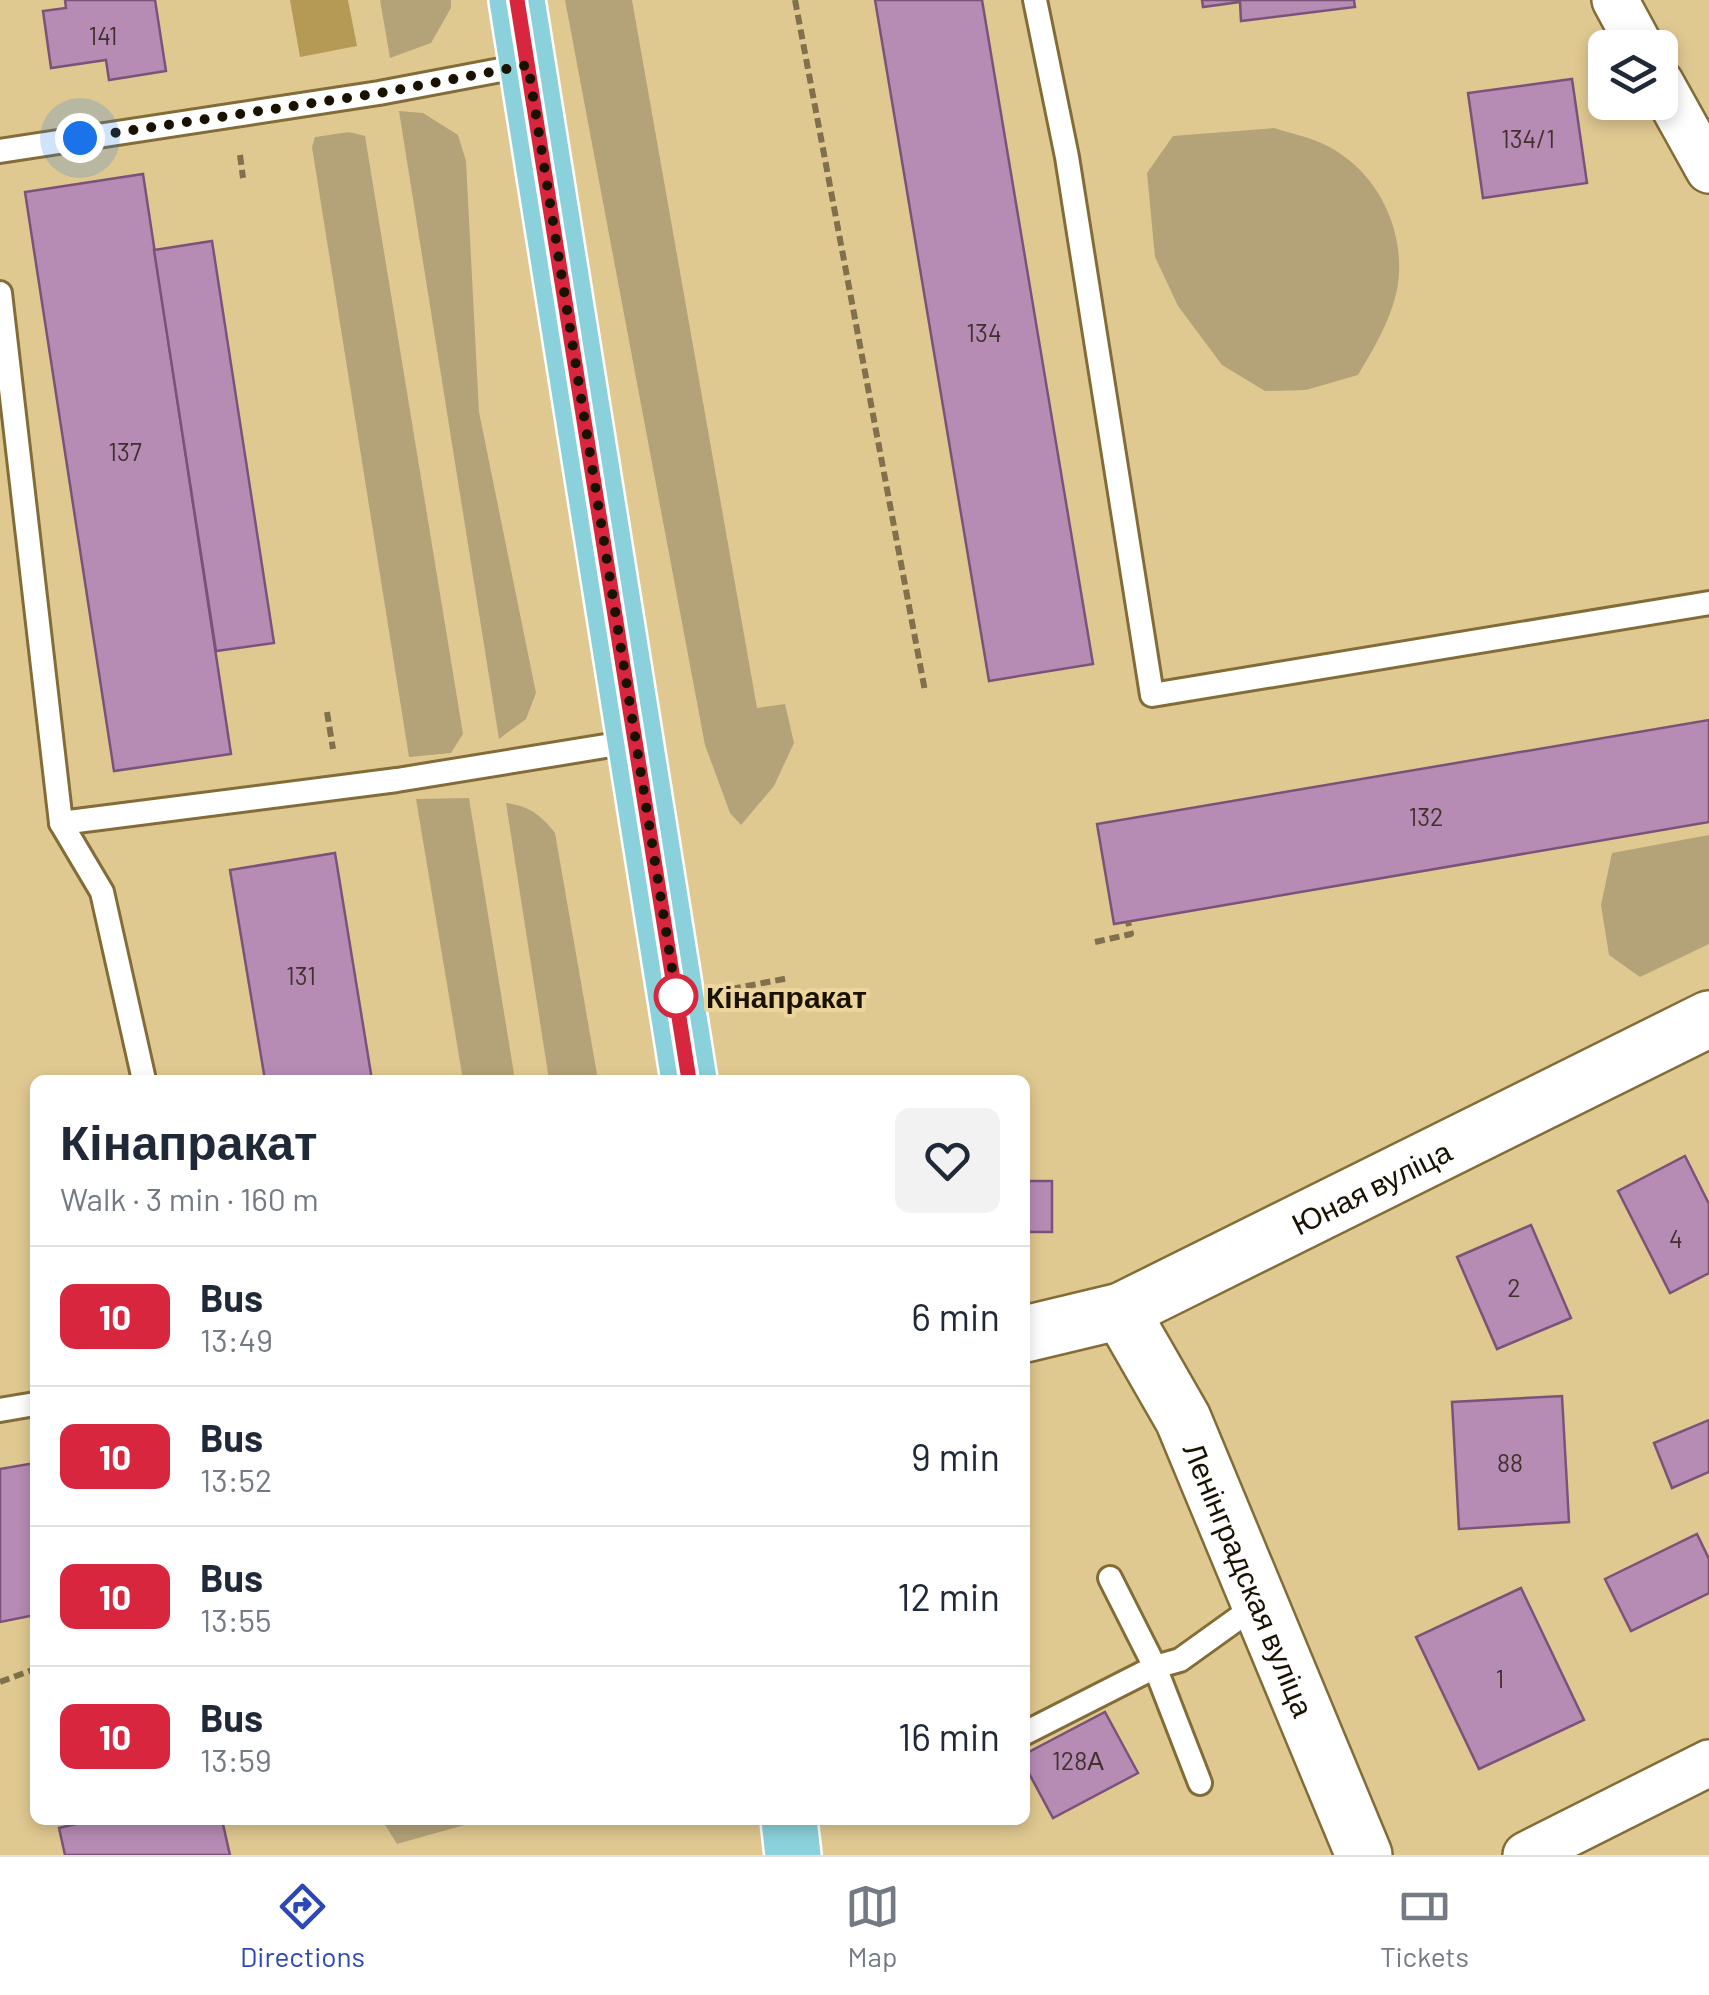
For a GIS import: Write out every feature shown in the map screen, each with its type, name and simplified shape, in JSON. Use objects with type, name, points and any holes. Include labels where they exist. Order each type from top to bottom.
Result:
[{"type":"main road","points":[[517,0],[687,1075]]},
{"type":"main road","points":[[789,1825],[794,1855]]},
{"type":"street","points":[[1615,0],[1631,30]]},
{"type":"street","points":[[1678,114],[1709,170]]},
{"type":"street","name":"Юная вуліца","points":[[1030,1333],[1122,1311],[1709,1019]]},
{"type":"street","name":"Ленінградская вуліца","points":[[1122,1311],[1182,1419],[1364,1855]]},
{"type":"street","points":[[1526,1855],[1709,1763]]},
{"type":"lane","points":[[1035,0],[1070,176],[1152,696],[1709,603]]},
{"type":"lane","points":[[0,151],[380,93],[528,65]]},
{"type":"lane","points":[[0,293],[61,823],[102,892],[143,1075]]},
{"type":"lane","points":[[61,823],[448,773],[636,741]]},
{"type":"lane","points":[[0,1410],[30,1405]]},
{"type":"lane","points":[[1110,1578],[1156,1667],[1200,1783]]},
{"type":"lane","points":[[1030,1730],[1156,1667],[1180,1660],[1258,1604]]},
{"type":"path","points":[[795,0],[924,690]]},
{"type":"path","points":[[327,712],[334,756]]},
{"type":"path","points":[[1095,942],[1131,934],[1128,922]]},
{"type":"path","points":[[0,1682],[30,1671]]},
{"type":"shaded area","points":[[290,0],[348,0],[357,46],[300,57]]},
{"type":"shaded area","points":[[380,0],[451,0],[451,8],[431,43],[390,58]]},
{"type":"shaded area","points":[[565,0],[632,0],[757,708],[785,704],[794,743],[774,786],[741,825],[730,813],[705,745]]},
{"type":"shaded area","points":[[399,111],[423,113],[458,135],[466,161],[479,412],[536,693],[526,719],[499,739]]},
{"type":"shaded area","points":[[1274,128],[1319,142],[1354,164],[1380,196],[1399,253],[1399,274],[1390,314],[1358,375],[1306,390],[1265,391],[1222,365],[1178,306],[1155,257],[1147,173],[1173,136]]},
{"type":"shaded area","points":[[349,132],[365,136],[463,734],[451,753],[409,757],[312,147],[315,137]]},
{"type":"shaded area","points":[[469,798],[514,1075],[462,1075],[416,799]]},
{"type":"shaded area","points":[[506,803],[534,812],[555,833],[597,1075],[548,1075]]},
{"type":"shaded area","points":[[1709,835],[1709,944],[1640,977],[1609,955],[1601,905],[1612,853]]},
{"type":"shaded area","points":[[385,1825],[464,1825],[397,1844]]},
{"type":"building","points":[[65,0],[155,0],[166,71],[109,80],[106,60],[51,68],[43,11],[66,8]]},
{"type":"building","points":[[875,0],[982,0],[1093,664],[989,681]]},
{"type":"building","points":[[1202,0],[1354,0],[1355,7],[1241,21],[1240,2],[1203,7]]},
{"type":"building","points":[[1572,79],[1587,183],[1483,198],[1468,93]]},
{"type":"building","points":[[143,174],[231,754],[114,771],[25,192]]},
{"type":"building","points":[[212,241],[274,643],[216,651],[154,250]]},
{"type":"building","points":[[1709,720],[1709,822],[1114,924],[1097,824]]},
{"type":"building","points":[[335,853],[371,1075],[264,1075],[230,870]]},
{"type":"building","points":[[1685,1156],[1709,1204],[1709,1273],[1670,1293],[1618,1191]]},
{"type":"building","points":[[1030,1181],[1052,1181],[1052,1232],[1030,1232]]},
{"type":"building","points":[[1531,1225],[1571,1318],[1497,1349],[1457,1257]]},
{"type":"building","points":[[1562,1396],[1569,1522],[1459,1529],[1452,1402]]},
{"type":"building","points":[[1709,1420],[1709,1472],[1672,1488],[1654,1443]]},
{"type":"building","points":[[30,1464],[30,1616],[0,1622],[0,1469]]},
{"type":"building","points":[[1697,1534],[1709,1559],[1709,1593],[1631,1631],[1605,1579]]},
{"type":"building","points":[[1521,1588],[1584,1720],[1479,1769],[1416,1637]]},
{"type":"building","points":[[1105,1712],[1138,1773],[1053,1818],[1030,1775],[1030,1751]]},
{"type":"building","points":[[223,1825],[230,1855],[65,1855],[59,1828]]},
{"type":"bus line","name":"10","points":[[517,0],[688,1075]]},
{"type":"place","name":"Кінапракат","points":[[676,996]]},
{"type":"route","points":[[80,138],[380,93],[528,65],[677,1000],[676,996]]}]
